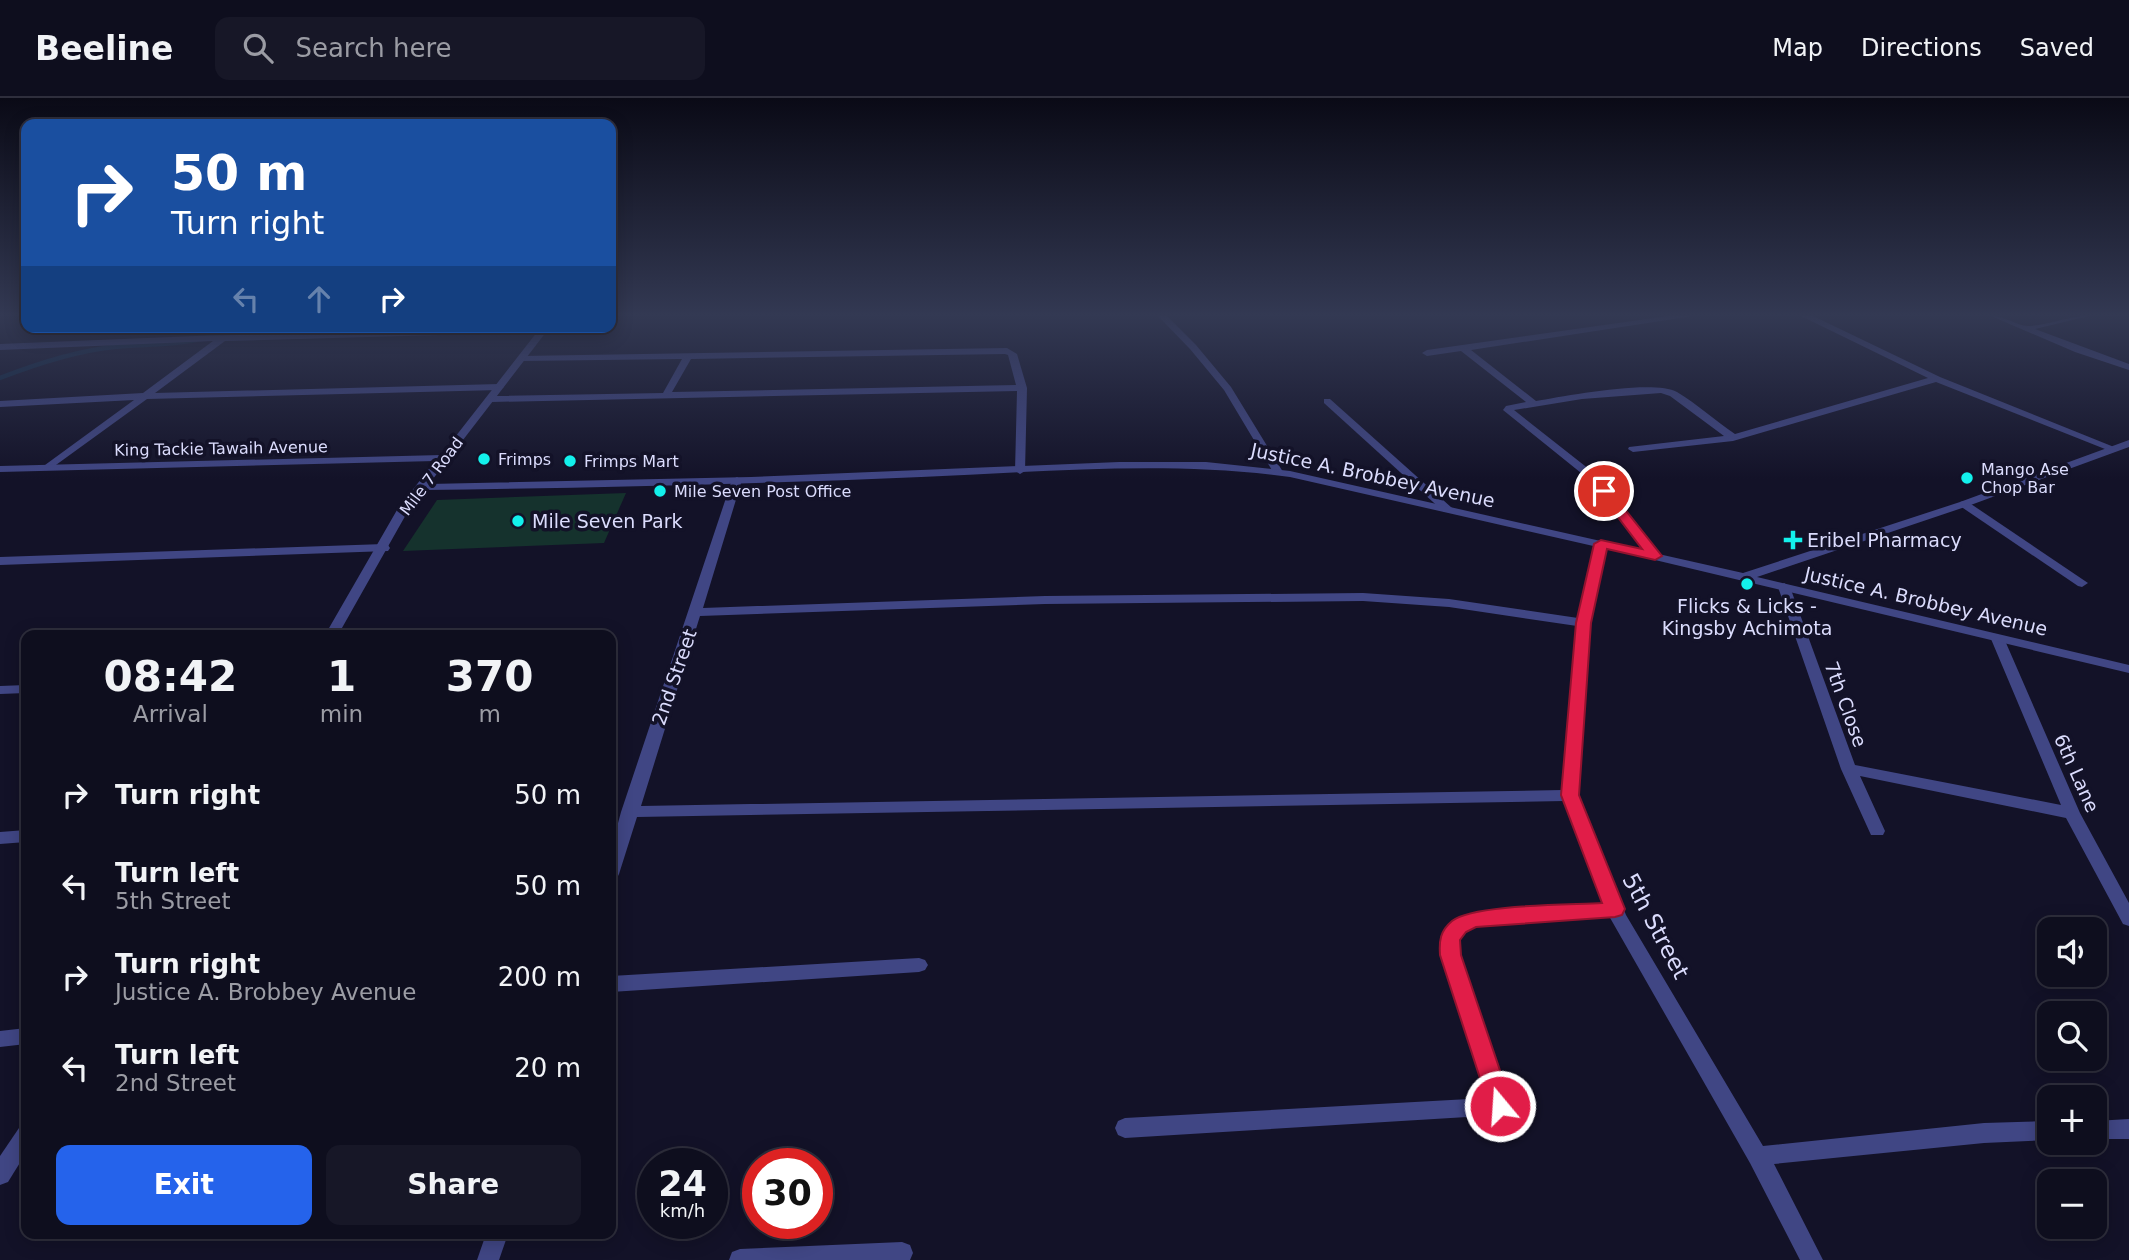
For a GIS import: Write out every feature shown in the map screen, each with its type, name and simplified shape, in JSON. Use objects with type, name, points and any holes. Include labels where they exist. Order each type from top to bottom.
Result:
[{"type":"street","points":[[49,467],[178,370]]},
{"type":"street","name":"Mile 7 Road","points":[[334,630],[384,548],[403,510],[424,487],[443,458],[513,370]]},
{"type":"street","points":[[666,395],[680,370]]},
{"type":"street","points":[[1016,370],[1021,388],[1020,471]]},
{"type":"street","points":[[1213,370],[1228,388],[1278,472]]},
{"type":"street","points":[[1491,370],[1533,403]]},
{"type":"street","points":[[1919,370],[2114,449]]},
{"type":"street","points":[[1633,449],[1733,438],[1937,379]]},
{"type":"street","points":[[0,404],[145,396],[499,387]]},
{"type":"street","points":[[491,399],[1021,388]]},
{"type":"street","points":[[1655,556],[1595,479],[1508,410],[1515,405],[1637,390],[1662,390],[1673,394],[1733,438]]},
{"type":"street","points":[[1327,401],[1448,510]]},
{"type":"street","points":[[1744,577],[1964,504],[2129,443]]},
{"type":"street","name":"King Tackie Tawaih Avenue","points":[[0,469],[443,458]]},
{"type":"street","name":"Justice A. Brobbey Avenue","points":[[424,487],[1229,465],[1278,472],[1655,556],[2129,669]]},
{"type":"street","name":"2nd Street","points":[[616,857],[737,480]]},
{"type":"street","points":[[1964,504],[2082,583]]},
{"type":"street","name":"5th Street","points":[[1601,544],[1584,623],[1570,795],[1615,909],[1758,1156],[1812,1260]]},
{"type":"street","points":[[0,561],[384,548]]},
{"type":"street","name":"7th Close","points":[[1784,587],[1849,769],[1877,831]]},
{"type":"street","points":[[696,612],[1045,600],[1363,597],[1449,603],[1584,623]]},
{"type":"street","name":"6th Lane","points":[[1998,639],[2072,813],[2129,919]]},
{"type":"street","points":[[0,691],[21,689]]},
{"type":"street","points":[[1849,769],[2072,813]]},
{"type":"street","points":[[629,812],[1570,795]]},
{"type":"street","points":[[0,838],[21,836]]},
{"type":"street","points":[[1125,1128],[1500,1106],[1450,955],[1449,938],[1459,926],[1473,919],[1615,909]]},
{"type":"street","points":[[616,984],[919,965]]},
{"type":"street","points":[[0,1039],[21,1037]]},
{"type":"street","points":[[2107,1130],[2129,1129]]},
{"type":"street","points":[[1758,1156],[1984,1133],[2037,1131]]},
{"type":"street","points":[[0,1175],[21,1143]]},
{"type":"street","points":[[488,1260],[495,1239]]},
{"type":"street","points":[[740,1260],[902,1253]]},
{"type":"green space","name":"Mile Seven Park","points":[[626,493],[604,543],[403,551],[437,500]]},
{"type":"waterway","points":[[0,378],[22,370]]},
{"type":"place","name":"Frimps","points":[[484,459]]},
{"type":"place","name":"Frimps Mart","points":[[570,461]]},
{"type":"place","name":"Mango Ase Chop Bar","points":[[1967,478]]},
{"type":"place","name":"Mile Seven Post Office","points":[[660,491]]},
{"type":"place","name":"Mile Seven Park","points":[[518,521]]},
{"type":"place","name":"Eribel Pharmacy","points":[[1793,540]]},
{"type":"place","name":"Flicks & Licks - Kingsby Achimota","points":[[1747,584]]},
{"type":"route","points":[[1500,1106],[1450,955],[1449,938],[1459,926],[1473,919],[1615,909],[1570,795],[1584,623],[1601,544],[1655,556],[1604,491]]}]
